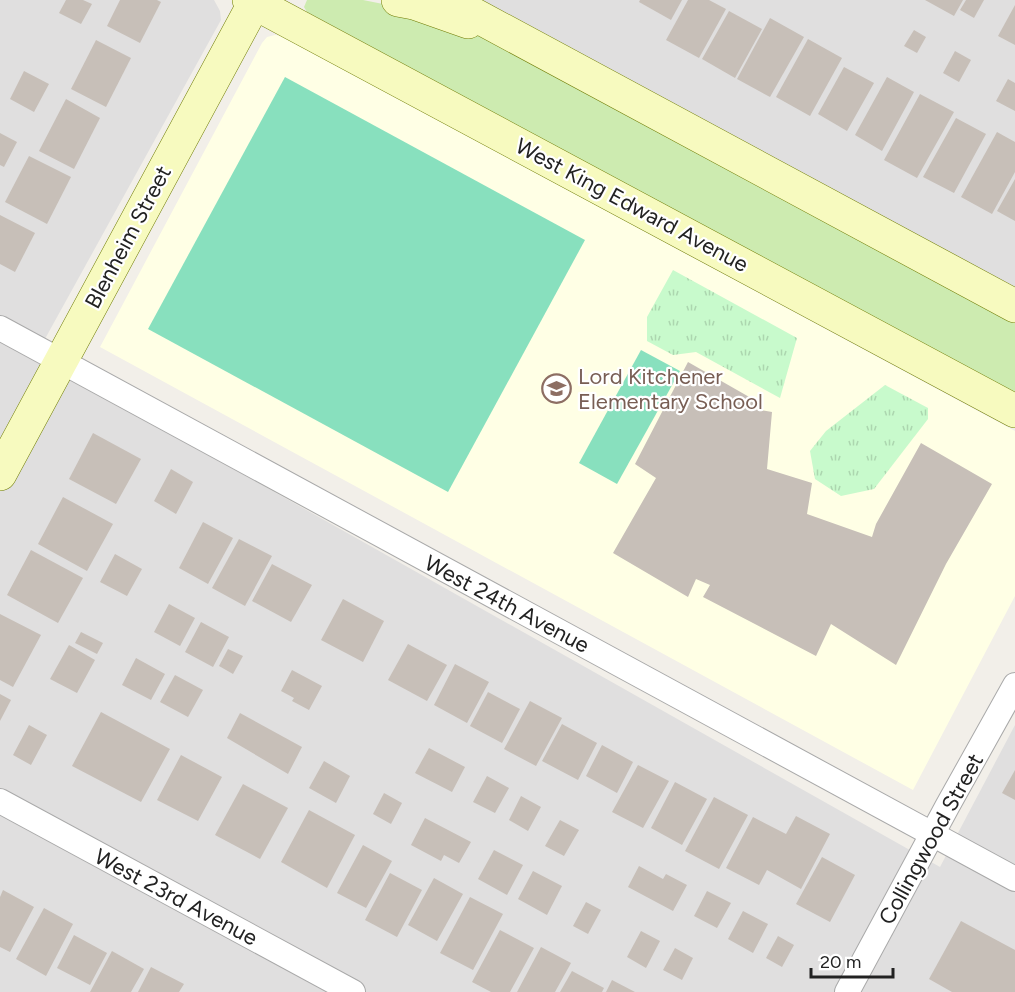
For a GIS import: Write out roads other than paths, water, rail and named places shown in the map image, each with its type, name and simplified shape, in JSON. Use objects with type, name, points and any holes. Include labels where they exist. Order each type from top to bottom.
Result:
[{"type":"main road","points":[[398,0],[414,3],[515,38]]},
{"type":"main road","points":[[447,0],[1015,306]]},
{"type":"main road","name":"Blenheim Street","points":[[0,474],[256,1]]},
{"type":"main road","name":"West King Edward Avenue","points":[[256,1],[1015,411]]},
{"type":"street","name":"West 24th Avenue","points":[[0,328],[1015,879]]},
{"type":"street","name":"Collingwood Street","points":[[847,992],[1015,685]]},
{"type":"street","name":"West 23rd Avenue","points":[[0,801],[353,992]]},
{"type":"place","name":"Lord Kitchener Elementary School","points":[[557,389]]}]
